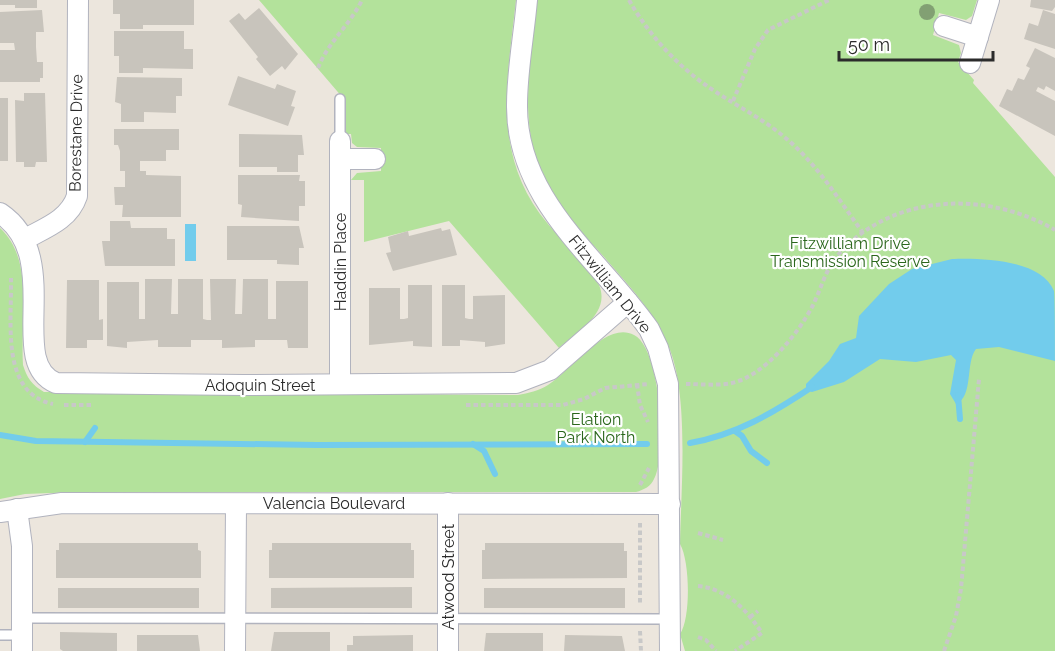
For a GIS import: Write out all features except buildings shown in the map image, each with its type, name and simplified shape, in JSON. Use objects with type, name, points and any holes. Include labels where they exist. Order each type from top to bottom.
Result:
[{"type":"street","name":"Borestane Drive","points":[[25,239],[63,217],[74,204],[77,196],[78,0]]},
{"type":"street","name":"Fitzwilliam Drive","points":[[527,0],[517,105],[524,156],[543,200],[628,302],[653,339],[668,384],[670,651]]},
{"type":"street","points":[[970,63],[989,0]]},
{"type":"street","points":[[944,26],[978,37]]},
{"type":"street","points":[[340,150],[375,159]]},
{"type":"street","name":"Haddin Place","points":[[340,150],[340,384]]},
{"type":"street","name":"Adoquin Street","points":[[0,213],[16,226],[25,239],[33,270],[34,353],[41,373],[48,380],[72,384],[503,384],[528,381],[558,363],[628,302]]},
{"type":"street","name":"Valencia Boulevard","points":[[9,510],[62,503],[670,504]]},
{"type":"street","name":"Atwood Street","points":[[448,503],[448,651]]},
{"type":"street","points":[[235,651],[236,504]]},
{"type":"street","points":[[9,510],[22,546],[22,635]]},
{"type":"lane","points":[[340,99],[340,150]]},
{"type":"lane","points":[[0,635],[235,619],[670,619]]},
{"type":"path","points":[[318,68],[328,47],[354,15],[362,0]]},
{"type":"path","points":[[629,0],[647,28],[675,60],[698,79],[778,132],[803,153],[862,233]]},
{"type":"path","points":[[733,101],[755,49],[768,30],[829,0]]},
{"type":"path","points":[[457,405],[563,405],[584,399],[605,388],[637,384],[732,383],[755,372],[797,331],[828,269],[837,257],[862,233],[898,215],[947,203],[997,206],[1038,220],[1055,230]]},
{"type":"path","points":[[11,272],[11,362],[18,381],[32,397],[43,402],[96,405]]},
{"type":"path","points":[[944,651],[956,616],[961,589],[979,379]]},
{"type":"path","points":[[637,384],[640,405],[651,429]]},
{"type":"path","points":[[640,651],[640,483],[650,462]]},
{"type":"path","points":[[698,533],[723,540]]},
{"type":"path","points":[[698,586],[723,593],[750,617],[762,633],[735,651]]},
{"type":"path","points":[[750,617],[758,611]]},
{"type":"path","points":[[698,637],[706,640],[716,651]]},
{"type":"green space","points":[[259,0],[516,0],[507,83],[509,137],[515,164],[525,189],[540,214],[586,266],[599,285],[602,295],[600,304],[591,321],[559,348],[449,221],[364,242],[364,180],[351,180],[357,173],[381,171],[381,148],[357,147],[352,143],[351,134],[344,134],[343,98]]},
{"type":"green space","name":"Fitzwilliam Drive Transmission Reserve","points":[[537,0],[977,0],[972,16],[966,20],[939,13],[933,35],[959,45],[961,53],[958,62],[974,80],[973,83],[1055,177],[1055,651],[685,651],[680,634],[686,616],[688,589],[686,563],[680,544],[682,419],[676,370],[664,337],[642,301],[566,214],[542,175],[529,127],[528,102]]},
{"type":"green space","name":"Elation Park North","points":[[0,228],[11,241],[22,274],[24,292],[23,365],[30,381],[44,392],[518,395],[545,387],[589,349],[612,335],[623,332],[634,335],[643,344],[656,380],[661,426],[658,466],[654,479],[647,487],[636,492],[78,492],[25,494],[0,499]]},
{"type":"water","points":[[185,224],[196,224],[196,261],[185,261]]},
{"type":"water","points":[[952,259],[993,260],[1009,263],[1037,272],[1047,280],[1054,291],[1055,361],[999,347],[976,349],[965,394],[956,404],[950,394],[956,360],[951,355],[916,362],[880,359],[844,382],[812,392],[806,390],[806,384],[829,361],[840,344],[856,338],[859,316],[889,284],[912,269]]},
{"type":"waterway","points":[[690,443],[739,429],[783,406],[812,387]]},
{"type":"waterway","points":[[958,395],[960,419]]},
{"type":"waterway","points":[[85,442],[95,428]]},
{"type":"waterway","points":[[735,431],[742,436],[751,451],[767,463]]},
{"type":"waterway","points":[[0,435],[36,441],[317,445],[647,444]]},
{"type":"waterway","points":[[473,444],[484,451],[495,474]]}]
